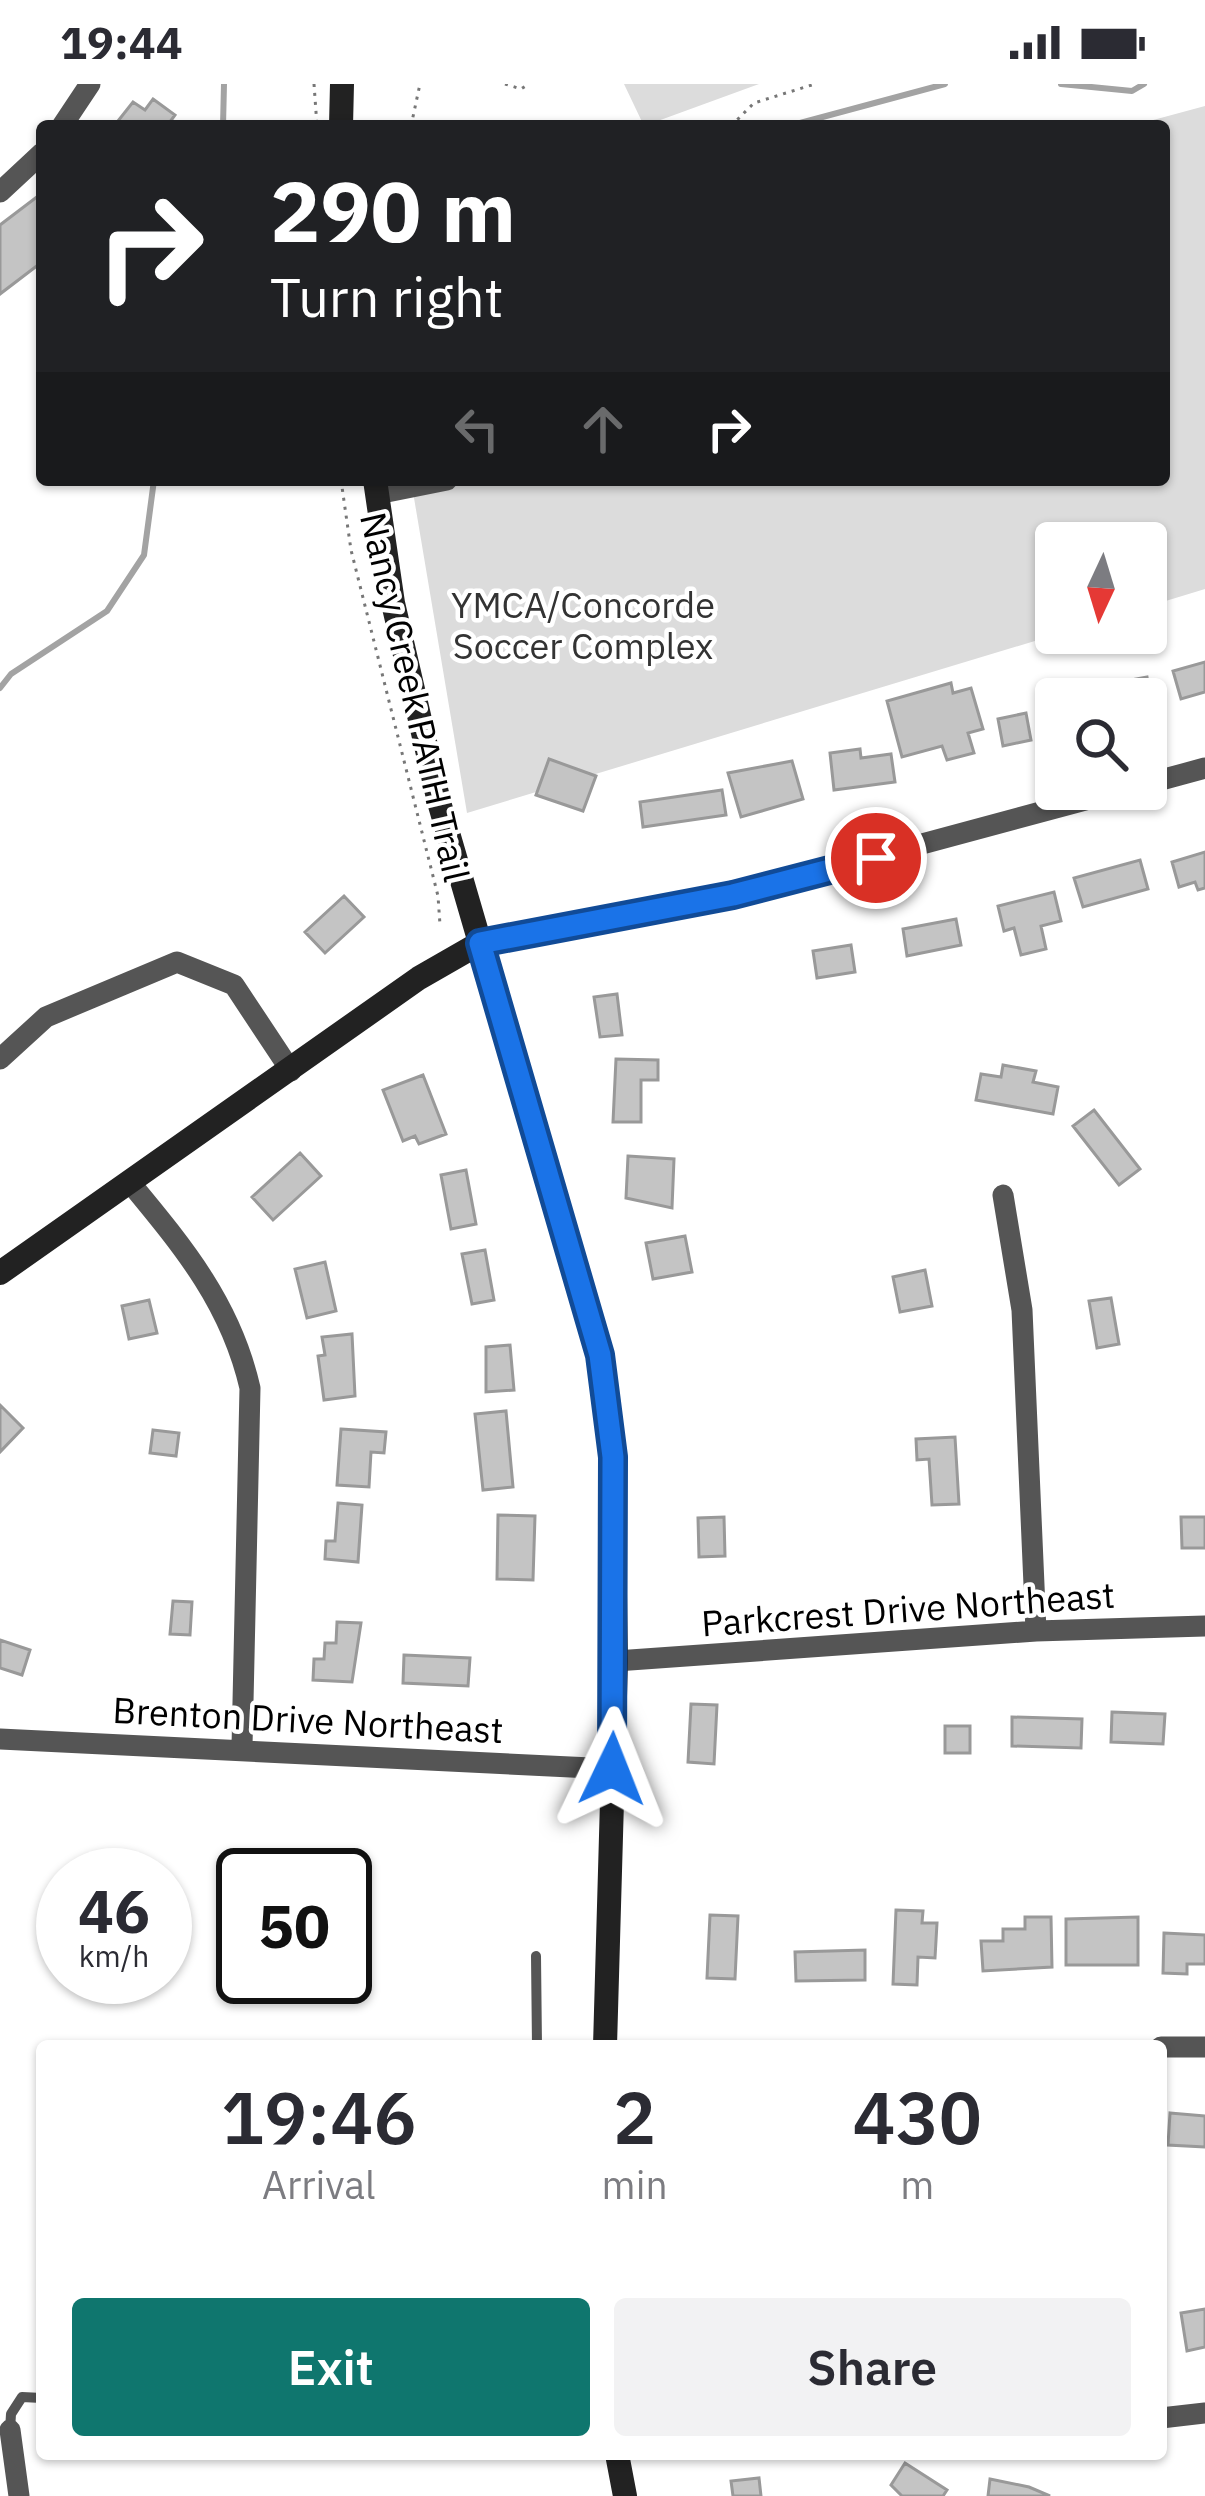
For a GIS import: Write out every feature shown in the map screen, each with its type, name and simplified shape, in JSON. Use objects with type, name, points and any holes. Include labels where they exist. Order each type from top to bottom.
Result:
[{"type":"main road","points":[[340,120],[342,84]]},
{"type":"main road","points":[[376,487],[393,603],[439,802],[600,1355],[613,1457],[616,1661],[604,2040]]},
{"type":"main road","points":[[0,1273],[132,1185],[419,978],[480,943]]},
{"type":"main road","points":[[618,2460],[625,2496]]},
{"type":"street","points":[[66,120],[90,84]]},
{"type":"street","points":[[0,192],[36,159]]},
{"type":"street","points":[[1167,778],[1205,768]]},
{"type":"street","points":[[480,943],[733,895],[1048,810]]},
{"type":"street","points":[[0,1059],[46,1017],[177,962],[234,985],[291,1071]]},
{"type":"street","points":[[132,1185],[222,1304],[239,1343],[250,1388],[242,1747]]},
{"type":"street","points":[[1004,1195],[1022,1310],[1036,1631]]},
{"type":"street","name":"Parkcrest Drive Northeast","points":[[616,1661],[1036,1631],[1205,1626]]},
{"type":"street","name":"Brenton Drive Northeast","points":[[0,1739],[242,1747],[612,1769]]},
{"type":"street","points":[[1167,2048],[1205,2047]]},
{"type":"street","points":[[1167,2417],[1205,2414]]},
{"type":"street","points":[[10,2431],[19,2496]]},
{"type":"lane","points":[[536,1956],[537,2040]]},
{"type":"lane","points":[[10,2431],[15,2404],[22,2397],[36,2398]]},
{"type":"path","points":[[314,84],[316,120]]},
{"type":"path","points":[[411,120],[420,84]]},
{"type":"path","points":[[505,84],[520,89],[529,84]]},
{"type":"path","points":[[737,120],[754,103],[815,84]]},
{"type":"path","name":"Nancy Creek PATH Trail","points":[[342,486],[351,550],[440,925]]},
{"type":"green space","points":[[624,84],[759,84],[660,120],[641,120]]},
{"type":"green space","name":"YMCA/Concorde Soccer Complex","points":[[1205,106],[1205,589],[1167,601],[1167,522],[1035,522],[1035,641],[467,813],[412,486],[1170,486],[1170,120],[1153,120]]},
{"type":"building","points":[[153,99],[175,115],[171,120],[119,120],[133,102],[145,110]]},
{"type":"building","points":[[36,198],[36,267],[0,294],[0,225]]},
{"type":"building","points":[[1205,662],[1205,692],[1181,699],[1173,671]]},
{"type":"building","points":[[951,683],[953,693],[971,688],[983,729],[968,733],[974,753],[947,760],[942,746],[902,757],[887,701]]},
{"type":"building","points":[[1026,713],[1031,740],[1003,746],[998,719]]},
{"type":"building","points":[[860,749],[861,758],[891,754],[895,782],[834,790],[830,753]]},
{"type":"building","points":[[549,759],[596,776],[583,811],[536,795]]},
{"type":"building","points":[[792,761],[803,799],[741,817],[728,773]]},
{"type":"building","points":[[722,790],[726,815],[643,827],[640,802]]},
{"type":"building","points":[[1205,852],[1205,888],[1198,890],[1195,882],[1179,887],[1172,862]]},
{"type":"building","points":[[1140,860],[1148,889],[1083,907],[1074,878]]},
{"type":"building","points":[[1054,892],[1061,921],[1041,926],[1046,949],[1021,955],[1014,928],[1004,931],[998,906]]},
{"type":"building","points":[[344,896],[364,917],[325,953],[305,932]]},
{"type":"building","points":[[956,919],[961,945],[907,956],[903,929]]},
{"type":"building","points":[[851,945],[855,972],[817,978],[813,951]]},
{"type":"building","points":[[617,994],[622,1035],[600,1037],[594,997]]},
{"type":"building","points":[[616,1059],[658,1060],[658,1080],[641,1080],[641,1122],[613,1122]]},
{"type":"building","points":[[1003,1065],[1036,1071],[1033,1082],[1058,1087],[1053,1114],[976,1100],[981,1074],[1001,1077]]},
{"type":"building","points":[[423,1075],[446,1134],[419,1144],[415,1136],[403,1141],[383,1090]]},
{"type":"building","points":[[1094,1110],[1140,1169],[1119,1185],[1073,1126]]},
{"type":"building","points":[[300,1153],[321,1176],[273,1220],[252,1197]]},
{"type":"building","points":[[628,1156],[674,1159],[672,1208],[626,1198]]},
{"type":"building","points":[[466,1170],[476,1224],[451,1229],[441,1175]]},
{"type":"building","points":[[685,1236],[692,1272],[653,1279],[646,1243]]},
{"type":"building","points":[[485,1250],[494,1300],[472,1304],[462,1254]]},
{"type":"building","points":[[325,1262],[336,1311],[307,1318],[295,1269]]},
{"type":"building","points":[[925,1270],[932,1306],[900,1312],[893,1277]]},
{"type":"building","points":[[1111,1298],[1119,1344],[1097,1348],[1089,1301]]},
{"type":"building","points":[[149,1300],[157,1333],[129,1339],[122,1306]]},
{"type":"building","points":[[352,1334],[355,1396],[324,1400],[318,1356],[325,1355],[322,1337]]},
{"type":"building","points":[[510,1345],[514,1390],[486,1392],[486,1347]]},
{"type":"building","points":[[0,1405],[23,1428],[0,1452]]},
{"type":"building","points":[[506,1411],[513,1487],[483,1490],[475,1414]]},
{"type":"building","points":[[341,1429],[386,1432],[384,1453],[371,1452],[369,1487],[337,1485]]},
{"type":"building","points":[[153,1430],[179,1433],[176,1456],[150,1453]]},
{"type":"building","points":[[955,1437],[959,1504],[932,1505],[929,1459],[917,1460],[916,1439]]},
{"type":"building","points":[[338,1503],[362,1505],[358,1562],[325,1559],[326,1541],[335,1541]]},
{"type":"building","points":[[498,1515],[535,1516],[533,1580],[497,1579]]},
{"type":"building","points":[[724,1517],[725,1556],[699,1557],[698,1518]]},
{"type":"building","points":[[1181,1517],[1205,1517],[1205,1548],[1182,1548]]},
{"type":"building","points":[[173,1601],[192,1602],[190,1635],[170,1634]]},
{"type":"building","points":[[337,1622],[361,1623],[352,1682],[313,1680],[314,1659],[324,1659],[325,1643],[336,1643]]},
{"type":"building","points":[[0,1640],[30,1650],[22,1675],[0,1668]]},
{"type":"building","points":[[404,1655],[470,1658],[468,1686],[403,1683]]},
{"type":"building","points":[[691,1704],[717,1705],[714,1764],[688,1762]]},
{"type":"building","points":[[1112,1712],[1165,1714],[1163,1744],[1111,1742]]},
{"type":"building","points":[[1012,1717],[1082,1719],[1081,1748],[1012,1746]]},
{"type":"building","points":[[945,1726],[970,1726],[970,1753],[945,1753]]},
{"type":"building","points":[[896,1910],[923,1911],[922,1923],[937,1923],[935,1958],[918,1957],[917,1985],[893,1984]]},
{"type":"building","points":[[710,1915],[738,1916],[735,1979],[707,1978]]},
{"type":"building","points":[[1025,1917],[1051,1917],[1052,1967],[983,1971],[981,1941],[1003,1941],[1003,1929],[1025,1929]]},
{"type":"building","points":[[1138,1917],[1138,1965],[1066,1965],[1066,1919]]},
{"type":"building","points":[[1164,1933],[1205,1935],[1205,1964],[1187,1964],[1187,1974],[1163,1973]]},
{"type":"building","points":[[865,1950],[865,1980],[796,1981],[795,1952]]},
{"type":"building","points":[[1170,2113],[1205,2116],[1205,2147],[1168,2145]]},
{"type":"building","points":[[1205,2309],[1205,2347],[1187,2351],[1181,2313]]},
{"type":"building","points":[[905,2463],[947,2490],[943,2496],[902,2496],[891,2485]]},
{"type":"building","points":[[759,2478],[761,2496],[733,2496],[731,2481]]},
{"type":"building","points":[[990,2479],[1029,2487],[1050,2496],[988,2496]]},
{"type":"waterway","points":[[223,120],[224,84]]},
{"type":"waterway","points":[[811,120],[945,84]]},
{"type":"waterway","points":[[1061,84],[1132,91],[1144,84]]},
{"type":"waterway","points":[[0,688],[11,674],[107,611],[144,555],[153,486]]},
{"type":"route","points":[[612,1769],[616,1661],[613,1457],[600,1355],[480,943],[733,895],[876,858]]}]
